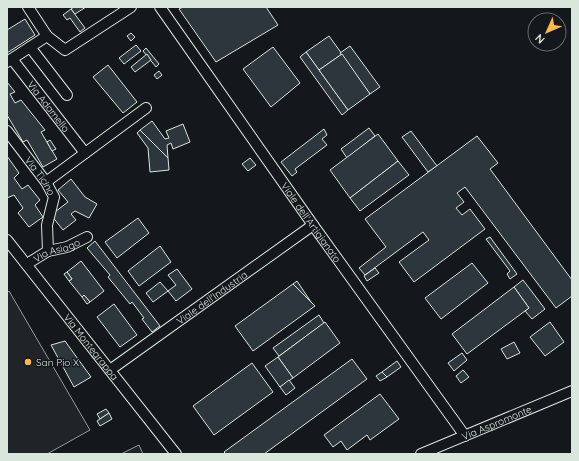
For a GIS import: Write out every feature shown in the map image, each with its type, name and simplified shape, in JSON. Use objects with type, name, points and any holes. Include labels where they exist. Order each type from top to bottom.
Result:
[{"type":"street","points":[[28,7],[47,36],[65,50],[131,7]]},
{"type":"street","name":"Viale dell'Artigianato","points":[[160,7],[313,225],[465,436]]},
{"type":"street","points":[[9,60],[47,36]]},
{"type":"street","points":[[30,47],[67,95]]},
{"type":"street","name":"Via Adamello","points":[[9,60],[86,153]]},
{"type":"street","points":[[46,182],[146,108]]},
{"type":"street","name":"Via Ticino","points":[[7,131],[46,182],[54,197],[47,225],[48,251]]},
{"type":"street","name":"Viale dell'Industria","points":[[110,370],[313,225]]},
{"type":"street","name":"Via Asiago","points":[[27,264],[48,251],[68,247],[87,237]]},
{"type":"street","name":"Via Montegrappa","points":[[7,240],[176,454]]},
{"type":"street","name":"Via Aspromonte","points":[[421,454],[572,391]]},
{"type":"shaded area","name":"San Pio X","points":[[9,291],[90,430],[47,454],[7,454],[7,293]]},
{"type":"shaded area","points":[[139,445],[143,454],[121,454]]},
{"type":"building","points":[[74,7],[86,7],[75,14],[71,9]]},
{"type":"building","points":[[183,7],[266,7],[278,25],[216,62],[179,9]]},
{"type":"building","points":[[71,9],[85,28],[80,32],[70,18],[67,20],[63,15]]},
{"type":"building","points":[[25,19],[35,35],[7,53],[7,30]]},
{"type":"building","points":[[131,33],[135,37],[131,41],[127,36]]},
{"type":"building","points":[[329,36],[342,54],[319,70],[306,52]]},
{"type":"building","points":[[136,45],[141,51],[124,64],[119,58]]},
{"type":"building","points":[[350,46],[380,87],[370,94],[340,53]]},
{"type":"building","points":[[273,47],[300,83],[271,107],[243,69]]},
{"type":"building","points":[[146,48],[159,64],[156,67],[143,51]]},
{"type":"building","points":[[306,52],[348,110],[342,115],[300,57]]},
{"type":"building","points":[[147,54],[151,60],[135,72],[131,67]]},
{"type":"building","points":[[342,54],[370,94],[348,110],[319,70]]},
{"type":"building","points":[[108,65],[137,102],[123,113],[93,77]]},
{"type":"building","points":[[159,71],[162,75],[157,79],[154,75]]},
{"type":"building","points":[[7,82],[15,92],[10,94],[15,103],[21,100],[45,130],[41,132],[57,159],[43,167],[27,140],[23,142],[7,115]]},
{"type":"building","points":[[152,121],[165,139],[169,138],[166,131],[183,124],[190,142],[173,149],[171,143],[167,145],[168,158],[140,130]]},
{"type":"building","points":[[369,128],[375,136],[347,158],[341,149]]},
{"type":"building","points":[[324,129],[327,135],[322,139],[327,145],[295,169],[297,172],[292,176],[281,162]]},
{"type":"building","points":[[140,130],[168,158],[169,170],[150,172],[148,148],[137,133]]},
{"type":"building","points":[[411,131],[437,166],[428,172],[402,137]]},
{"type":"building","points":[[378,134],[398,161],[350,198],[330,170]]},
{"type":"building","points":[[477,136],[498,163],[490,169],[572,280],[572,296],[556,308],[465,187],[457,193],[464,202],[456,208],[462,215],[470,209],[485,229],[414,282],[399,262],[429,240],[423,232],[365,275],[359,268],[386,247],[365,219]]},
{"type":"building","points":[[50,140],[56,149],[52,151],[47,142]]},
{"type":"building","points":[[7,156],[19,173],[14,178],[22,189],[28,185],[40,200],[35,205],[43,217],[29,227],[18,213],[23,208],[14,195],[7,198]]},
{"type":"building","points":[[250,158],[256,165],[248,171],[242,164]]},
{"type":"building","points":[[398,161],[409,175],[360,211],[350,198]]},
{"type":"building","points":[[71,179],[85,197],[97,204],[89,218],[75,211],[71,214],[76,220],[63,230],[51,215],[68,202],[58,190]]},
{"type":"building","points":[[138,218],[149,233],[117,258],[105,242]]},
{"type":"building","points":[[490,237],[517,274],[510,279],[507,274],[510,271],[486,239]]},
{"type":"building","points":[[95,241],[160,326],[152,332],[132,302],[130,304],[108,277],[110,275],[87,248]]},
{"type":"building","points":[[160,246],[171,262],[139,286],[128,271]]},
{"type":"building","points":[[81,261],[104,291],[90,302],[84,295],[82,297],[69,281],[72,279],[67,272]]},
{"type":"building","points":[[472,263],[488,283],[441,319],[425,298]]},
{"type":"building","points":[[375,268],[379,273],[367,281],[364,276]]},
{"type":"building","points":[[177,269],[192,289],[176,301],[168,291],[176,285],[168,275]]},
{"type":"building","points":[[67,272],[72,279],[69,281],[64,274]]},
{"type":"building","points":[[523,280],[545,309],[532,319],[525,311],[529,308],[514,287]]},
{"type":"building","points":[[297,281],[311,302],[293,284]]},
{"type":"building","points":[[160,282],[168,291],[153,302],[146,293]]},
{"type":"building","points":[[293,284],[315,306],[253,351],[235,326]]},
{"type":"building","points":[[514,287],[529,308],[467,354],[452,334]]},
{"type":"building","points":[[84,295],[90,302],[87,304],[82,297]]},
{"type":"building","points":[[114,304],[137,335],[120,347],[97,317]]},
{"type":"building","points":[[319,315],[324,323],[279,356],[273,348]]},
{"type":"building","points":[[325,322],[340,343],[293,378],[278,357]]},
{"type":"building","points":[[550,322],[564,342],[545,356],[530,337]]},
{"type":"building","points":[[65,341],[91,377],[74,387],[51,345]]},
{"type":"building","points":[[514,342],[520,353],[507,359],[501,349]]},
{"type":"building","points":[[462,353],[467,360],[454,371],[448,363]]},
{"type":"building","points":[[278,357],[293,378],[280,387],[265,366]]},
{"type":"building","points":[[352,359],[367,379],[264,454],[226,454],[224,452]]},
{"type":"building","points":[[397,361],[401,367],[387,377],[382,372]]},
{"type":"building","points":[[252,363],[273,392],[214,435],[193,406]]},
{"type":"building","points":[[463,370],[469,377],[461,383],[456,376]]},
{"type":"building","points":[[382,372],[387,377],[380,381],[376,376]]},
{"type":"building","points":[[289,380],[295,388],[286,395],[280,387]]},
{"type":"building","points":[[380,394],[399,419],[370,440],[367,435],[347,450],[341,441],[333,447],[324,435]]},
{"type":"building","points":[[106,409],[109,413],[100,419],[97,414]]},
{"type":"building","points":[[109,413],[112,419],[100,426],[97,421]]},
{"type":"place","name":"San Pio X","points":[[28,362]]}]
